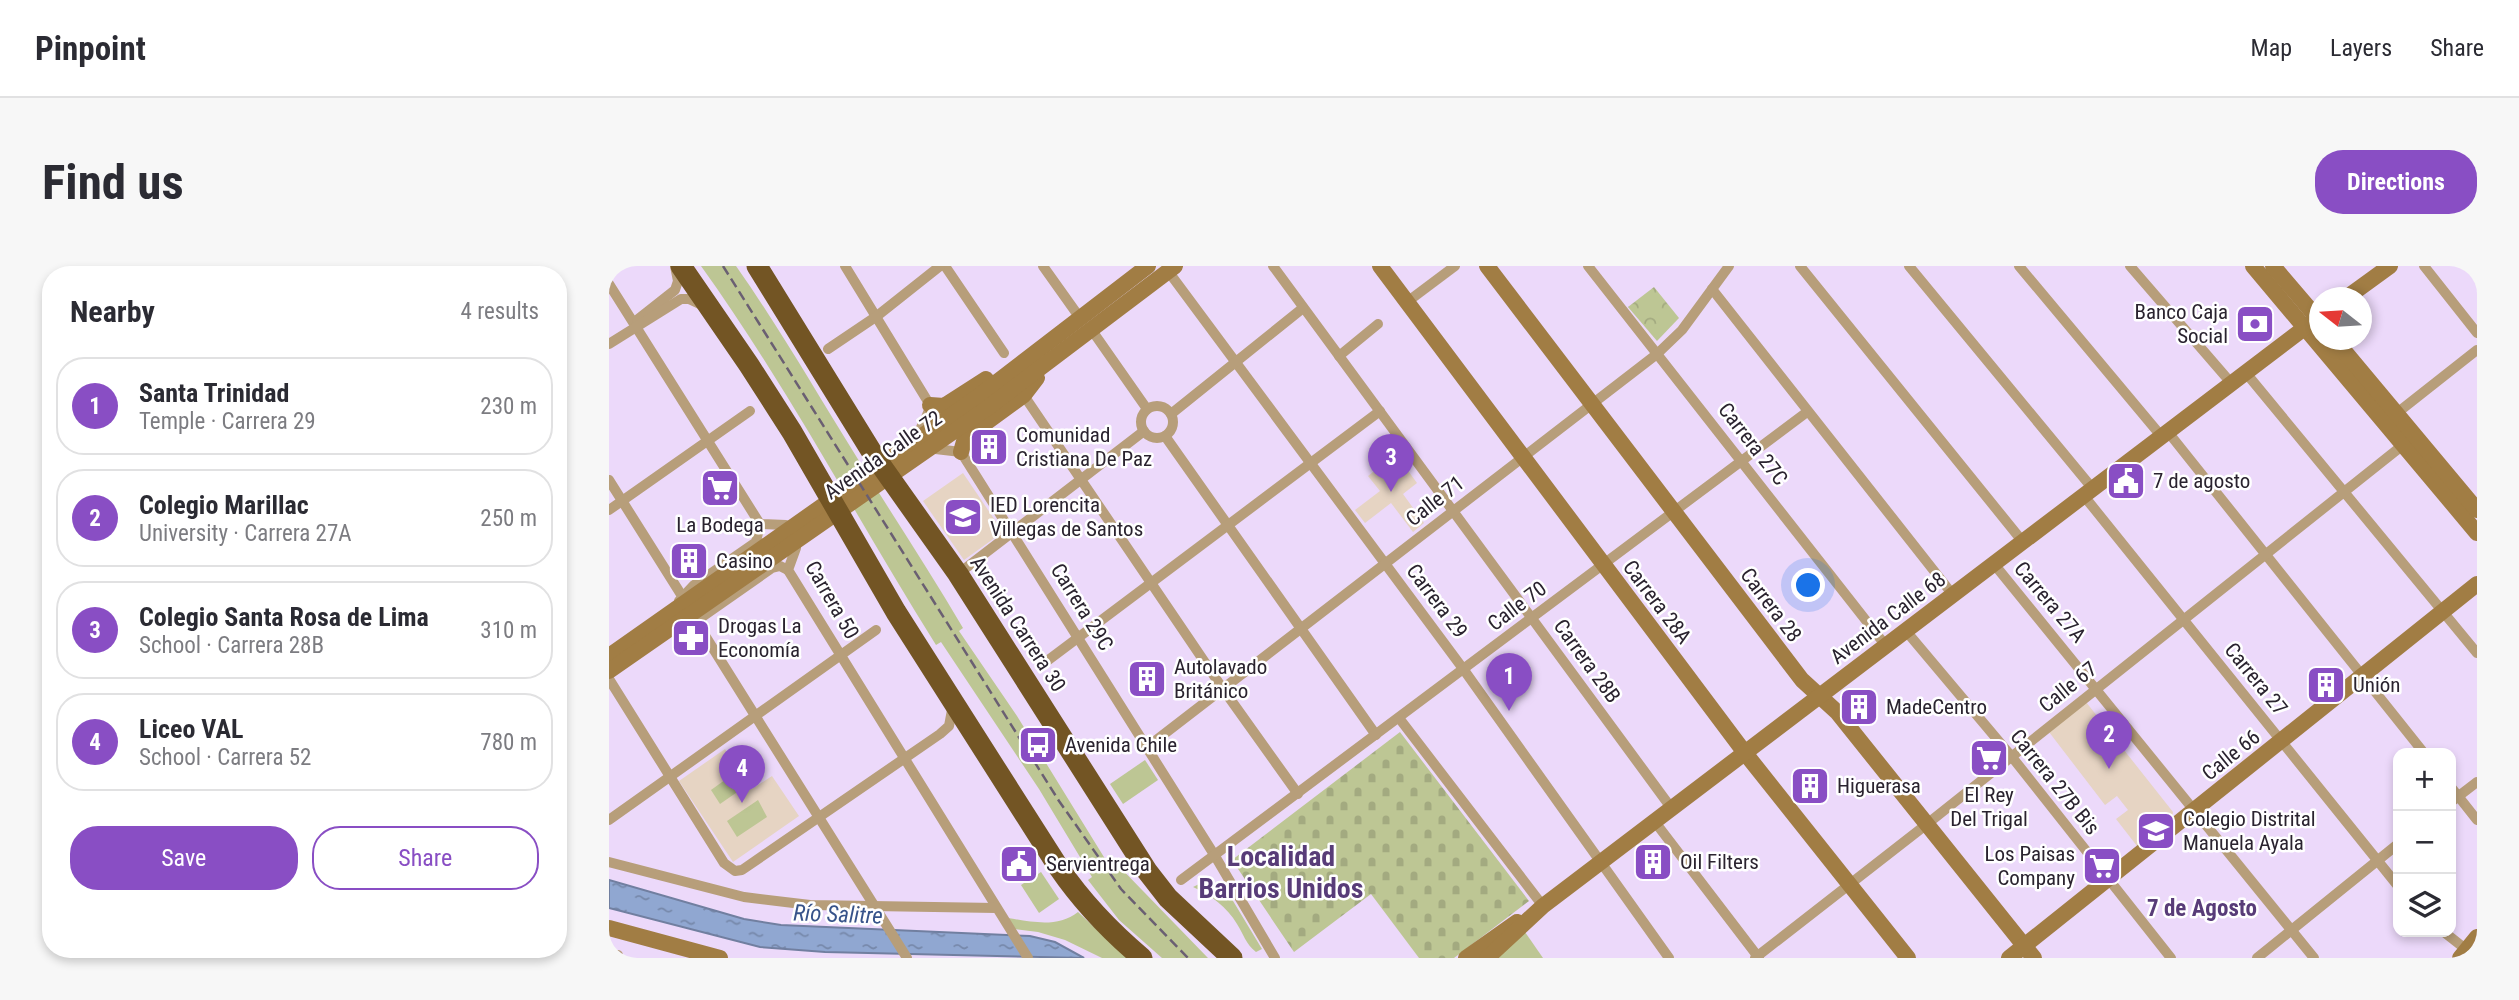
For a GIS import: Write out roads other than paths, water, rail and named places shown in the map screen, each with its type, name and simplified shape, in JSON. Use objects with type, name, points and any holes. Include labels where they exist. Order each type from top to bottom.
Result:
[{"type":"highway","points":[[681,266],[792,432],[897,612],[1074,890],[1107,928],[1142,958]]},
{"type":"highway","name":"Avenida Carrera 30","points":[[757,266],[873,454],[958,574],[1147,871],[1174,904],[1232,958]]},
{"type":"main road","name":"Avenida Calle 72","points":[[609,671],[683,618],[741,571],[981,404],[1046,364],[1149,266]]},
{"type":"main road","name":"Carrera 28A","points":[[1380,266],[1745,753],[1908,958]]},
{"type":"main road","name":"Carrera 28","points":[[1487,266],[1802,680],[1837,712],[2029,952]]},
{"type":"main road","points":[[2253,266],[2309,315]]},
{"type":"main road","points":[[2273,266],[2309,312]]},
{"type":"main road","points":[[2361,287],[2390,266]]},
{"type":"main road","name":"Avenida Calle 72","points":[[981,404],[1026,360],[1171,269]]},
{"type":"main road","name":"Avenida Calle 68","points":[[1487,958],[1543,906],[2309,326]]},
{"type":"main road","points":[[2337,350],[2403,444],[2477,533]]},
{"type":"main road","points":[[2343,350],[2475,502]]},
{"type":"main road","points":[[930,405],[944,406],[1012,363],[1026,360]]},
{"type":"main road","points":[[961,453],[965,438],[1024,396],[1046,364]]},
{"type":"main road","name":"Calle 66","points":[[2009,958],[2029,952],[2108,880],[2477,584]]},
{"type":"main road","name":"Avenida Calle 72","points":[[609,656],[683,618]]},
{"type":"main road","points":[[1466,958],[1495,935],[1543,906]]},
{"type":"main road","points":[[609,928],[720,958]]},
{"type":"street","points":[[635,325],[675,290],[678,281],[675,266]]},
{"type":"street","points":[[845,266],[930,405],[919,432],[919,441],[927,448],[961,453]]},
{"type":"street","points":[[828,349],[877,316],[942,266],[1004,353]]},
{"type":"street","points":[[1043,266],[1147,410]]},
{"type":"street","name":"Carrera 28B","points":[[1273,266],[1672,809]]},
{"type":"street","points":[[1407,302],[1455,266]]},
{"type":"street","name":"Carrera 27C","points":[[1588,266],[1886,646]]},
{"type":"street","name":"Calle 71","points":[[1146,748],[1657,354],[1682,330],[1729,266]]},
{"type":"street","name":"Carrera 27A","points":[[1800,266],[2023,542]]},
{"type":"street","name":"Carrera 27","points":[[1909,266],[2184,620],[2393,880]]},
{"type":"street","points":[[2019,266],[2165,434],[2420,748]]},
{"type":"street","points":[[2130,266],[2232,384]]},
{"type":"street","points":[[2424,266],[2477,333]]},
{"type":"street","name":"Carrera 29","points":[[1171,269],[1234,362],[1464,670],[1669,958]]},
{"type":"street","points":[[609,284],[760,524],[758,539],[751,547],[682,596]]},
{"type":"street","points":[[1713,289],[1953,596]]},
{"type":"street","points":[[609,344],[635,325],[681,299],[693,301],[712,311]]},
{"type":"street","points":[[1171,414],[1303,308]]},
{"type":"street","points":[[1339,356],[1378,324]]},
{"type":"street","points":[[2397,413],[2477,350]]},
{"type":"street","points":[[2246,373],[2477,653]]},
{"type":"street","points":[[1027,400],[1223,689],[1298,794]]},
{"type":"street","points":[[1160,406],[1171,414],[1172,426],[1165,436],[1154,438],[1144,431],[1141,420],[1147,410],[1160,406]]},
{"type":"street","points":[[609,510],[750,411]]},
{"type":"street","points":[[1043,664],[1380,411]]},
{"type":"street","name":"Calle 70","points":[[1181,880],[1807,412]]},
{"type":"street","points":[[958,574],[1144,431]]},
{"type":"street","points":[[1165,436],[1376,735]]},
{"type":"street","name":"Calle 67","points":[[1757,957],[2403,444]]},
{"type":"street","name":"Carrera 29C","points":[[961,453],[1215,856],[1275,958]]},
{"type":"street","points":[[609,480],[682,596],[683,618],[754,715],[907,958]]},
{"type":"street","name":"Carrera 50","points":[[760,524],[786,525],[795,534],[796,548],[788,570],[1028,958]]},
{"type":"street","name":"Carrera 27A","points":[[1994,564],[2314,958]]},
{"type":"street","points":[[683,618],[772,568],[780,566],[788,570]]},
{"type":"street","points":[[609,820],[876,630]]},
{"type":"street","name":"Carrera 27B Bis","points":[[1906,631],[2011,757],[2171,958]]},
{"type":"street","points":[[609,679],[724,863],[730,869],[742,870],[945,731],[950,722],[953,702]]},
{"type":"street","points":[[1399,718],[1543,906]]},
{"type":"street","points":[[2456,793],[2477,782]]},
{"type":"street","points":[[2456,798],[2477,820]]},
{"type":"street","points":[[1655,822],[1757,957]]},
{"type":"street","points":[[2257,958],[2393,848]]},
{"type":"street","points":[[609,862],[744,897],[810,905],[878,911],[996,908]]},
{"type":"street","points":[[2451,937],[2470,951]]},
{"type":"water","points":[[609,880],[744,919],[781,925],[1030,936],[1055,942],[1084,958],[825,952],[760,947],[609,908]]},
{"type":"railway","points":[[723,266],[1059,801],[1121,889],[1188,958]]},
{"type":"place","name":"Banco Caja Social","points":[[2255,324]]},
{"type":"place","name":"Comunidad Cristiana De Paz","points":[[989,447]]},
{"type":"place","name":"7 de agosto","points":[[2126,481]]},
{"type":"place","name":"La Bodega","points":[[720,488]]},
{"type":"place","name":"Colegio Santa Rosa de Lima","points":[[1391,492]]},
{"type":"place","name":"IED Lorencita Villegas de Santos","points":[[963,517]]},
{"type":"place","name":"Casino","points":[[689,561]]},
{"type":"place","name":"Drogas La Economía","points":[[691,638]]},
{"type":"place","name":"Autolavado Británico","points":[[1147,679]]},
{"type":"place","name":"Unión","points":[[2326,685]]},
{"type":"place","name":"MadeCentro","points":[[1859,707]]},
{"type":"place","name":"Santa Trinidad","points":[[1509,711]]},
{"type":"place","name":"Avenida Chile","points":[[1038,745]]},
{"type":"place","name":"El Rey Del Trigal","points":[[1989,758]]},
{"type":"place","name":"Colegio Marillac","points":[[2109,769]]},
{"type":"place","name":"Higuerasa","points":[[1810,786]]},
{"type":"place","name":"Liceo VAL","points":[[742,803]]},
{"type":"place","name":"Colegio Distrital Manuela Ayala","points":[[2156,831]]},
{"type":"place","name":"Oil Filters","points":[[1653,862]]},
{"type":"place","name":"Servientrega","points":[[1019,864]]},
{"type":"place","name":"Los Paisas Company","points":[[2102,866]]},
{"type":"district","name":"Localidad Barrios Unidos","points":[[1281,872]]},
{"type":"district","name":"7 de Agosto","points":[[2202,908]]},
{"type":"water label","name":"Río Salitre","points":[[838,914]]}]
